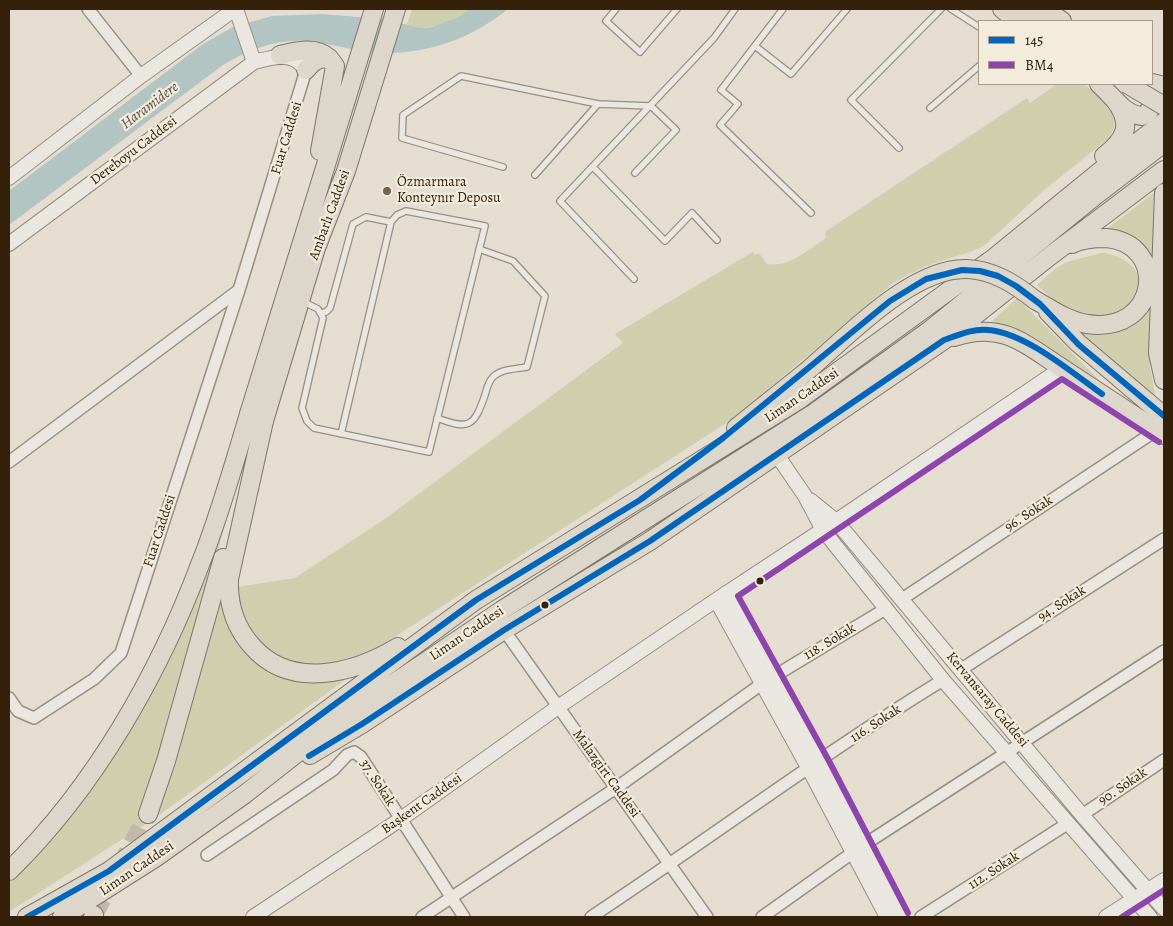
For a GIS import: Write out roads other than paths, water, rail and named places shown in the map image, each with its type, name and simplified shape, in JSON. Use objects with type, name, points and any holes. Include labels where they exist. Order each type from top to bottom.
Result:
[{"type":"main road","name":"Ambarlı Caddesi","points":[[257,418],[317,193],[374,9]]},
{"type":"main road","name":"Ambarlı Caddesi","points":[[257,418],[301,300],[316,248],[346,172],[396,9]]},
{"type":"main road","points":[[1002,9],[1016,20]]},
{"type":"main road","points":[[1023,9],[1039,20]]},
{"type":"main road","points":[[1045,9],[1061,20]]},
{"type":"main road","points":[[280,55],[309,50],[325,54],[335,66],[320,147],[317,193]]},
{"type":"main road","points":[[306,70],[317,60],[329,58]]},
{"type":"main road","points":[[1100,85],[1134,116],[1148,113],[1154,100],[1152,93],[1144,85]]},
{"type":"main road","points":[[1129,85],[1164,106]]},
{"type":"main road","points":[[1020,235],[1043,208],[1111,151],[1122,138],[1126,125],[1124,114],[1115,100]]},
{"type":"main road","name":"Liman Caddesi","points":[[27,917],[109,871],[476,600],[800,399],[995,257],[1020,235],[1164,122]]},
{"type":"main road","name":"Liman Caddesi","points":[[62,917],[156,858],[245,794],[338,721],[502,610],[646,521],[814,413],[930,330],[1120,176],[1164,143]]},
{"type":"main road","points":[[245,794],[362,724],[504,630],[650,541],[944,340],[1050,256],[1164,170]]},
{"type":"main road","points":[[1164,193],[1158,353],[1164,380]]},
{"type":"main road","points":[[1035,300],[1085,324],[1100,325],[1117,323],[1130,316],[1142,305],[1148,287],[1147,271],[1140,256],[1131,246],[1116,239],[1096,238],[1075,242],[1050,256]]},
{"type":"main road","points":[[640,500],[807,372],[908,287],[929,277],[967,269],[988,273],[1014,283],[1035,300],[1162,427]]},
{"type":"main road","points":[[944,340],[974,330],[991,330],[1015,338],[1162,427]]},
{"type":"main road","points":[[257,418],[229,579],[228,597],[233,616],[245,639],[262,658],[278,668],[302,673],[326,674],[354,668],[386,655],[476,600]]},
{"type":"main road","points":[[148,814],[166,761],[257,418]]},
{"type":"main road","points":[[9,871],[64,808],[107,749],[142,690],[181,611],[257,418]]},
{"type":"street","points":[[88,9],[141,76]]},
{"type":"street","points":[[9,178],[141,76],[237,13],[252,59],[280,55],[297,61],[306,70]]},
{"type":"street","name":"Dereboyu Caddesi","points":[[9,244],[252,59]]},
{"type":"street","name":"Fuar Caddesi","points":[[9,698],[18,711],[34,718],[94,679],[121,653],[239,290],[306,70]]},
{"type":"street","points":[[9,462],[239,290]]},
{"type":"street","name":"Başkent Caddesi","points":[[253,917],[401,819],[558,707],[721,596],[823,530],[1062,368]]},
{"type":"street","name":"96. Sokak","points":[[902,599],[1162,427]]},
{"type":"street","name":"Kervansaray Caddesi","points":[[777,454],[805,496],[823,530],[943,680],[1150,917]]},
{"type":"street","name":"Kervansaray Caddesi","points":[[805,496],[836,521],[1082,815],[1164,909]]},
{"type":"street","name":"94. Sokak","points":[[960,670],[1164,539]]},
{"type":"street","points":[[721,596],[858,849],[900,917]]},
{"type":"street","name":"118. Sokak","points":[[422,917],[616,788],[768,680],[887,608]]},
{"type":"street","name":"Malazgirt Caddesi","points":[[504,630],[707,917]]},
{"type":"street","points":[[762,917],[858,849],[1164,651]]},
{"type":"street","name":"116. Sokak","points":[[591,917],[671,865],[813,764],[943,680]]},
{"type":"street","name":"37. Sokak","points":[[207,855],[333,770],[346,755],[354,752],[361,757],[464,917]]},
{"type":"street","name":"90. Sokak","points":[[1082,815],[1164,760]]},
{"type":"street","name":"112. Sokak","points":[[921,917],[1067,824]]},
{"type":"street","points":[[858,849],[887,917]]},
{"type":"street","points":[[1106,917],[1164,880]]},
{"type":"lane","points":[[616,9],[606,21],[640,52],[677,9]]},
{"type":"lane","points":[[634,280],[560,201],[714,38],[735,9]]},
{"type":"lane","points":[[783,9],[721,90],[738,104],[720,125],[811,212]]},
{"type":"lane","points":[[755,46],[791,74],[847,9]]},
{"type":"lane","points":[[899,148],[851,100],[941,9]]},
{"type":"lane","points":[[951,9],[978,26]]},
{"type":"lane","points":[[930,108],[978,67]]},
{"type":"lane","points":[[503,167],[402,138],[403,115],[461,76],[598,104],[651,106],[676,130],[635,173]]},
{"type":"lane","points":[[535,174],[598,104]]},
{"type":"lane","points":[[593,167],[665,241],[692,213],[717,240]]},
{"type":"lane","points":[[301,300],[315,306],[323,318],[303,413],[314,428],[341,434],[429,452],[485,226],[406,211],[397,215],[391,222],[346,403],[341,434]]},
{"type":"lane","points":[[321,313],[326,312],[330,308],[352,224],[366,217],[391,222]]},
{"type":"lane","points":[[437,418],[458,426],[472,422],[478,416],[490,380],[501,372],[527,367],[545,296],[513,260],[479,248]]},
{"type":"water","name":"Haramidere","points":[[470,9],[508,9],[494,20],[463,37],[430,48],[413,51],[377,53],[315,42],[295,41],[273,44],[242,55],[223,65],[9,225],[9,191],[203,44],[233,27],[272,16],[321,14],[384,19],[420,28],[432,27],[458,17]]},
{"type":"tunnel","points":[[94,915],[148,814]]},
{"type":"place","name":"Özmarmara Konteynır Deposu","points":[[387,191]]}]
